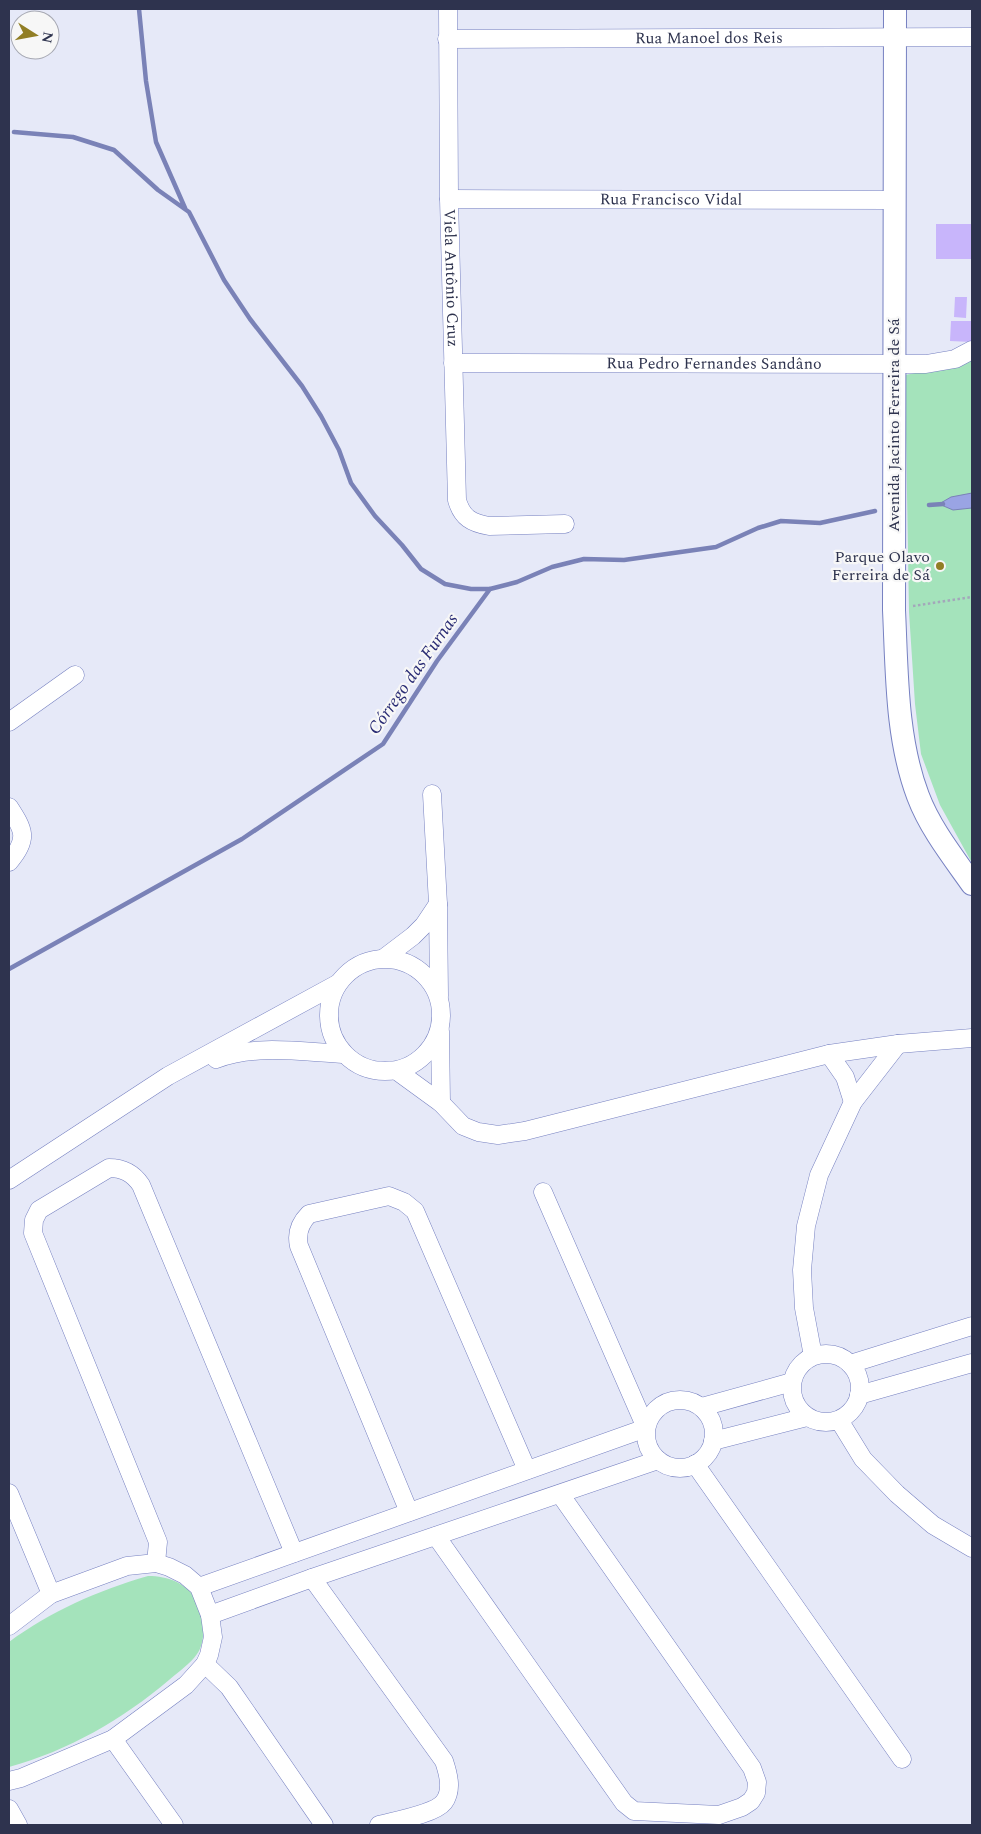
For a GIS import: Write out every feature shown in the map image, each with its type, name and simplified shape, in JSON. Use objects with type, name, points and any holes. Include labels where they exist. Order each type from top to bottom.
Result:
[{"type":"main road","name":"Avenida Jacinto Ferreira de Sá","points":[[895,9],[894,610],[898,698],[909,769],[925,811],[972,884]]},
{"type":"street","name":"Viela Antônio Cruz","points":[[448,9],[449,199],[457,500],[467,519],[478,524],[490,526],[565,524]]},
{"type":"street","name":"Rua Manoel dos Reis","points":[[447,39],[972,37]]},
{"type":"street","name":"Rua Francisco Vidal","points":[[449,199],[895,200]]},
{"type":"street","name":"Rua Pedro Fernandes Sandâno","points":[[453,363],[894,364],[944,362],[955,359],[972,350]]},
{"type":"street","points":[[9,722],[75,675]]},
{"type":"street","points":[[432,794],[438,904],[441,1102]]},
{"type":"street","points":[[9,806],[20,824],[22,834],[21,845],[9,862]]},
{"type":"street","points":[[384,958],[424,925],[438,904]]},
{"type":"street","points":[[439,998],[430,981],[418,969],[401,961],[384,958],[366,962],[350,970],[338,984],[330,1001],[328,1020],[333,1039],[344,1054],[360,1066],[378,1071],[397,1070],[414,1064],[428,1051],[440,1026]]},
{"type":"street","points":[[9,1180],[168,1076],[338,984]]},
{"type":"street","points":[[397,1070],[441,1102],[462,1126],[478,1132],[498,1135],[525,1131],[829,1054],[898,1044],[972,1038]]},
{"type":"street","points":[[813,1356],[804,1308],[802,1270],[806,1226],[819,1175],[853,1102],[898,1044]]},
{"type":"street","points":[[168,1076],[233,1052],[266,1050],[344,1054]]},
{"type":"street","points":[[829,1054],[845,1077],[853,1102]]},
{"type":"street","points":[[156,1563],[158,1542],[33,1233],[34,1220],[39,1210],[109,1168],[128,1172],[141,1185],[294,1553]]},
{"type":"street","points":[[199,1587],[646,1428],[656,1410],[664,1403],[673,1400],[694,1402],[708,1414],[714,1432],[710,1451],[703,1459],[685,1468],[675,1468],[666,1465],[652,1453],[648,1445],[646,1428],[543,1192]]},
{"type":"street","points":[[409,1512],[299,1246],[298,1230],[304,1218],[309,1214],[389,1196],[404,1202],[415,1211],[528,1470]]},
{"type":"street","points":[[850,1364],[972,1326]]},
{"type":"street","points":[[831,1354],[850,1364],[857,1373],[860,1384],[855,1406],[839,1420],[817,1421],[807,1417],[795,1402],[792,1392],[792,1382],[802,1364],[813,1356],[831,1354]]},
{"type":"street","points":[[859,1395],[972,1363]]},
{"type":"street","points":[[702,1408],[792,1382]]},
{"type":"street","points":[[713,1441],[807,1417]]},
{"type":"street","points":[[839,1420],[863,1459],[896,1494],[934,1526],[972,1548]]},
{"type":"street","points":[[210,1615],[312,1578],[658,1460]]},
{"type":"street","points":[[695,1464],[902,1759]]},
{"type":"street","points":[[9,1493],[52,1594]]},
{"type":"street","points":[[436,1536],[624,1803],[634,1811],[719,1815],[742,1807],[756,1793],[757,1782],[752,1768],[560,1494]]},
{"type":"street","points":[[9,1626],[52,1594],[127,1566],[156,1563],[185,1575],[199,1587],[210,1615],[213,1637],[210,1655],[205,1664],[186,1685],[113,1739],[21,1778],[9,1781]]},
{"type":"street","points":[[312,1578],[444,1761],[449,1774],[449,1789],[444,1802],[432,1810],[379,1825]]},
{"type":"street","points":[[205,1664],[229,1687],[324,1825]]},
{"type":"street","points":[[113,1739],[174,1825]]},
{"type":"street","points":[[9,1809],[18,1825]]},
{"type":"path","points":[[894,610],[972,598]]},
{"type":"green space","name":"Parque Olavo Ferreira de Sá","points":[[972,356],[972,863],[940,805],[921,754],[915,704],[909,612],[905,375],[961,364]]},
{"type":"green space","points":[[148,1576],[163,1577],[177,1582],[194,1596],[200,1608],[203,1622],[202,1643],[197,1654],[187,1665],[151,1694],[114,1720],[73,1743],[9,1767],[9,1642],[58,1611],[111,1588]]},
{"type":"water","points":[[972,493],[972,508],[953,510],[939,504],[951,497]]},
{"type":"building","points":[[936,224],[972,224],[972,259],[936,259]]},
{"type":"building","points":[[955,297],[967,297],[966,318],[954,317]]},
{"type":"building","points":[[951,321],[972,321],[971,342],[950,341]]},
{"type":"waterway","points":[[139,9],[146,81],[156,142],[185,208]]},
{"type":"waterway","points":[[14,132],[73,137],[114,150],[158,190],[189,212],[224,280],[250,319],[302,386],[321,416],[339,450],[351,483],[375,516],[421,569],[445,584],[471,589],[490,589],[517,582],[552,567],[584,559],[624,560],[716,547],[758,528],[781,521],[820,523],[875,511]]},
{"type":"waterway","name":"Córrego das Furnas","points":[[929,505],[943,504]]},
{"type":"waterway","name":"Córrego das Furnas","points":[[9,969],[242,839],[383,744],[437,661],[490,589]]},
{"type":"place","name":"Parque Olavo Ferreira de Sá","points":[[940,566]]}]
